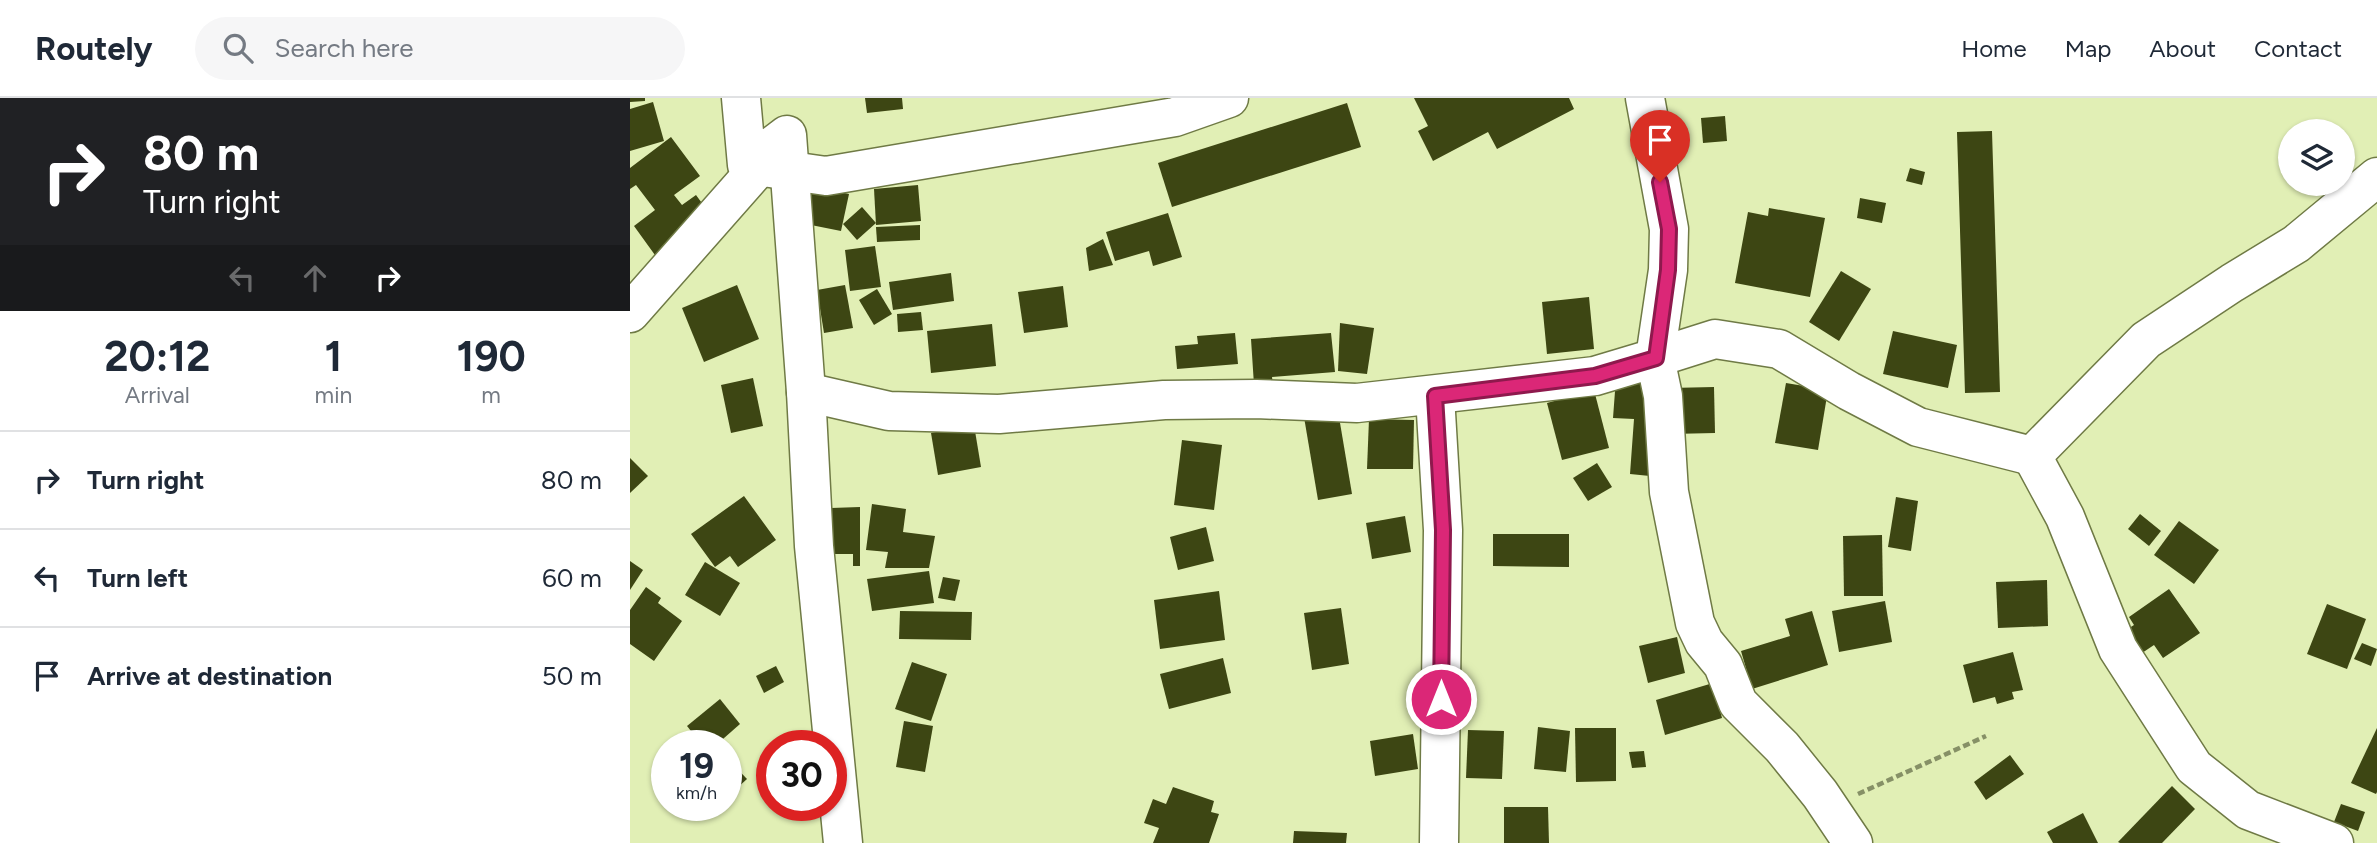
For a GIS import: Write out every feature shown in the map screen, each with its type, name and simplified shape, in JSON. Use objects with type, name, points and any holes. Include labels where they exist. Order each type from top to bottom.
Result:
[{"type":"street","points":[[741,98],[747,165]]},
{"type":"street","points":[[747,165],[826,176],[1175,117],[1229,98]]},
{"type":"street","points":[[1646,98],[1669,229],[1668,270],[1656,358],[1663,396],[1669,492],[1695,623],[1704,642],[1723,665],[1738,703],[1782,747],[1829,807],[1853,843]]},
{"type":"street","points":[[747,165],[786,135]]},
{"type":"street","points":[[630,313],[786,135]]},
{"type":"street","points":[[786,135],[806,392],[814,546],[843,843]]},
{"type":"street","points":[[2032,456],[2146,340],[2296,244],[2377,177]]},
{"type":"street","points":[[806,392],[890,411],[999,414],[1164,400],[1256,398],[1357,403],[1595,376],[1715,339],[1779,349],[1849,391],[1918,427],[2032,456],[2066,517],[2118,649],[2194,767],[2248,810],[2334,843]]},
{"type":"street","points":[[1435,396],[1443,530],[1439,843]]},
{"type":"path","points":[[1829,807],[1986,736]]},
{"type":"building","points":[[630,98],[645,98],[645,101],[630,102]]},
{"type":"building","points":[[865,98],[902,98],[903,109],[867,113]]},
{"type":"building","points":[[1414,98],[1569,98],[1574,109],[1497,149],[1488,132],[1433,161],[1418,131],[1428,126]]},
{"type":"building","points":[[653,102],[664,141],[630,151],[630,109]]},
{"type":"building","points":[[1347,103],[1361,147],[1172,207],[1158,163]]},
{"type":"building","points":[[1725,116],[1727,141],[1703,143],[1701,118]]},
{"type":"building","points":[[1992,131],[2000,392],[1965,393],[1957,132]]},
{"type":"building","points":[[671,137],[700,176],[674,195],[682,205],[696,195],[715,221],[660,262],[634,226],[655,210],[636,185],[630,189],[630,168]]},
{"type":"building","points":[[1910,168],[1925,172],[1922,185],[1906,181]]},
{"type":"building","points":[[918,185],[921,221],[876,225],[874,189]]},
{"type":"building","points":[[813,186],[849,194],[841,231],[806,224]]},
{"type":"building","points":[[1860,198],[1886,203],[1882,223],[1857,218]]},
{"type":"building","points":[[862,207],[876,223],[857,240],[843,224]]},
{"type":"building","points":[[1769,208],[1825,218],[1810,297],[1735,283],[1748,212],[1768,216]]},
{"type":"building","points":[[1168,213],[1182,257],[1153,266],[1149,251],[1115,261],[1106,232]]},
{"type":"building","points":[[920,225],[920,240],[877,242],[876,227]]},
{"type":"building","points":[[1103,239],[1113,265],[1089,271],[1086,248]]},
{"type":"building","points":[[875,246],[881,287],[850,291],[845,250]]},
{"type":"building","points":[[1841,271],[1871,289],[1839,341],[1809,322]]},
{"type":"building","points":[[951,273],[954,301],[893,310],[889,282]]},
{"type":"building","points":[[737,285],[759,339],[704,362],[682,308]]},
{"type":"building","points":[[845,285],[853,328],[824,333],[817,290]]},
{"type":"building","points":[[1063,286],[1068,327],[1024,333],[1018,292]]},
{"type":"building","points":[[877,289],[892,314],[874,325],[859,300]]},
{"type":"building","points":[[1589,297],[1594,349],[1547,354],[1542,302]]},
{"type":"building","points":[[921,312],[923,330],[898,332],[897,314]]},
{"type":"building","points":[[1340,323],[1374,328],[1367,374],[1338,371]]},
{"type":"building","points":[[992,324],[996,366],[931,373],[927,331]]},
{"type":"building","points":[[1893,331],[1957,345],[1948,388],[1883,374]]},
{"type":"building","points":[[1235,333],[1238,364],[1177,369],[1175,346],[1198,344],[1197,336]]},
{"type":"building","points":[[1331,333],[1335,372],[1272,377],[1273,384],[1254,385],[1251,339]]},
{"type":"building","points":[[753,378],[763,426],[731,433],[721,385]]},
{"type":"building","points":[[1616,378],[1657,381],[1650,476],[1630,474],[1634,419],[1613,418]]},
{"type":"building","points":[[1786,383],[1828,390],[1818,450],[1775,443]]},
{"type":"building","points":[[1714,387],[1715,433],[1671,434],[1670,388]]},
{"type":"building","points":[[1594,390],[1609,448],[1562,460],[1547,403]]},
{"type":"building","points":[[1338,411],[1352,494],[1318,500],[1304,417]]},
{"type":"building","points":[[1369,419],[1414,420],[1413,469],[1367,469]]},
{"type":"building","points":[[974,425],[981,467],[938,475],[931,433]]},
{"type":"building","points":[[1182,440],[1222,445],[1214,510],[1174,505]]},
{"type":"building","points":[[630,458],[648,476],[630,493]]},
{"type":"building","points":[[1597,463],[1612,487],[1588,501],[1573,478]]},
{"type":"building","points":[[744,496],[776,540],[738,567],[730,556],[715,567],[691,534]]},
{"type":"building","points":[[1896,497],[1918,501],[1911,551],[1888,547]]},
{"type":"building","points":[[872,504],[906,509],[903,532],[935,536],[929,568],[885,568],[888,552],[866,550]]},
{"type":"building","points":[[860,507],[860,566],[853,566],[853,554],[831,554],[831,508]]},
{"type":"building","points":[[2140,514],[2161,531],[2149,546],[2128,529]]},
{"type":"building","points":[[1405,516],[1411,552],[1372,559],[1366,523]]},
{"type":"building","points":[[2179,521],[2219,550],[2194,584],[2154,555]]},
{"type":"building","points":[[1206,527],[1214,561],[1178,570],[1170,537]]},
{"type":"building","points":[[1493,534],[1569,534],[1569,567],[1493,566]]},
{"type":"building","points":[[1882,535],[1883,596],[1844,596],[1843,536]]},
{"type":"building","points":[[630,561],[643,570],[630,590]]},
{"type":"building","points":[[705,562],[740,583],[720,616],[685,595]]},
{"type":"building","points":[[929,571],[934,603],[872,611],[867,579]]},
{"type":"building","points":[[943,577],[960,580],[955,601],[938,598]]},
{"type":"building","points":[[2047,580],[2048,626],[1998,628],[1996,582]]},
{"type":"building","points":[[646,587],[661,598],[658,603],[682,621],[654,661],[630,644],[630,610]]},
{"type":"building","points":[[2169,589],[2200,633],[2163,658],[2154,645],[2142,653],[2126,630],[2134,625],[2129,617]]},
{"type":"building","points":[[1219,591],[1225,640],[1160,649],[1154,600]]},
{"type":"building","points":[[1885,601],[1892,642],[1839,652],[1832,611]]},
{"type":"building","points":[[2327,604],[2366,619],[2347,669],[2307,654]]},
{"type":"building","points":[[1341,608],[1349,664],[1312,670],[1304,613]]},
{"type":"building","points":[[900,611],[972,612],[971,640],[899,639]]},
{"type":"building","points":[[1812,611],[1828,665],[1752,689],[1741,651],[1790,636],[1785,619]]},
{"type":"building","points":[[1677,637],[1685,673],[1648,683],[1639,646]]},
{"type":"building","points":[[2362,643],[2377,649],[2371,666],[2354,659]]},
{"type":"building","points":[[2013,652],[2023,690],[2012,692],[2014,699],[1997,704],[1995,697],[1973,703],[1963,665]]},
{"type":"building","points":[[1223,658],[1231,693],[1169,709],[1160,674]]},
{"type":"building","points":[[912,662],[947,674],[931,721],[895,709]]},
{"type":"building","points":[[776,666],[784,682],[764,693],[756,676]]},
{"type":"building","points":[[1713,683],[1722,718],[1665,735],[1656,700]]},
{"type":"building","points":[[720,699],[740,724],[733,730],[690,730],[687,726]]},
{"type":"building","points":[[904,721],[933,726],[925,772],[896,767]]},
{"type":"building","points":[[1538,727],[1570,731],[1566,772],[1534,769]]},
{"type":"building","points":[[1575,728],[1616,728],[1616,781],[1576,782]]},
{"type":"building","points":[[2377,728],[2377,792],[2376,794],[2351,783]]},
{"type":"building","points":[[1468,730],[1504,731],[1502,779],[1466,778]]},
{"type":"building","points":[[1413,734],[1418,769],[1375,776],[1370,741]]},
{"type":"building","points":[[1644,751],[1646,767],[1632,768],[1629,752]]},
{"type":"building","points":[[2010,755],[2024,774],[1986,800],[1974,782]]},
{"type":"building","points":[[2172,786],[2195,809],[2162,843],[2118,842]]},
{"type":"building","points":[[1173,787],[1214,801],[1211,812],[1219,814],[1209,843],[1153,843],[1159,828],[1144,823],[1153,799],[1166,804]]},
{"type":"building","points":[[2341,804],[2365,812],[2358,831],[2334,822]]},
{"type":"building","points":[[1504,807],[1548,807],[1549,843],[1504,843]]},
{"type":"building","points":[[2083,813],[2098,843],[2053,843],[2047,832]]},
{"type":"building","points":[[1294,831],[1347,833],[1346,843],[1293,843]]},
{"type":"route","points":[[1441,699],[1443,530],[1435,396],[1595,376],[1656,358],[1668,270],[1669,229],[1660,182]]}]
